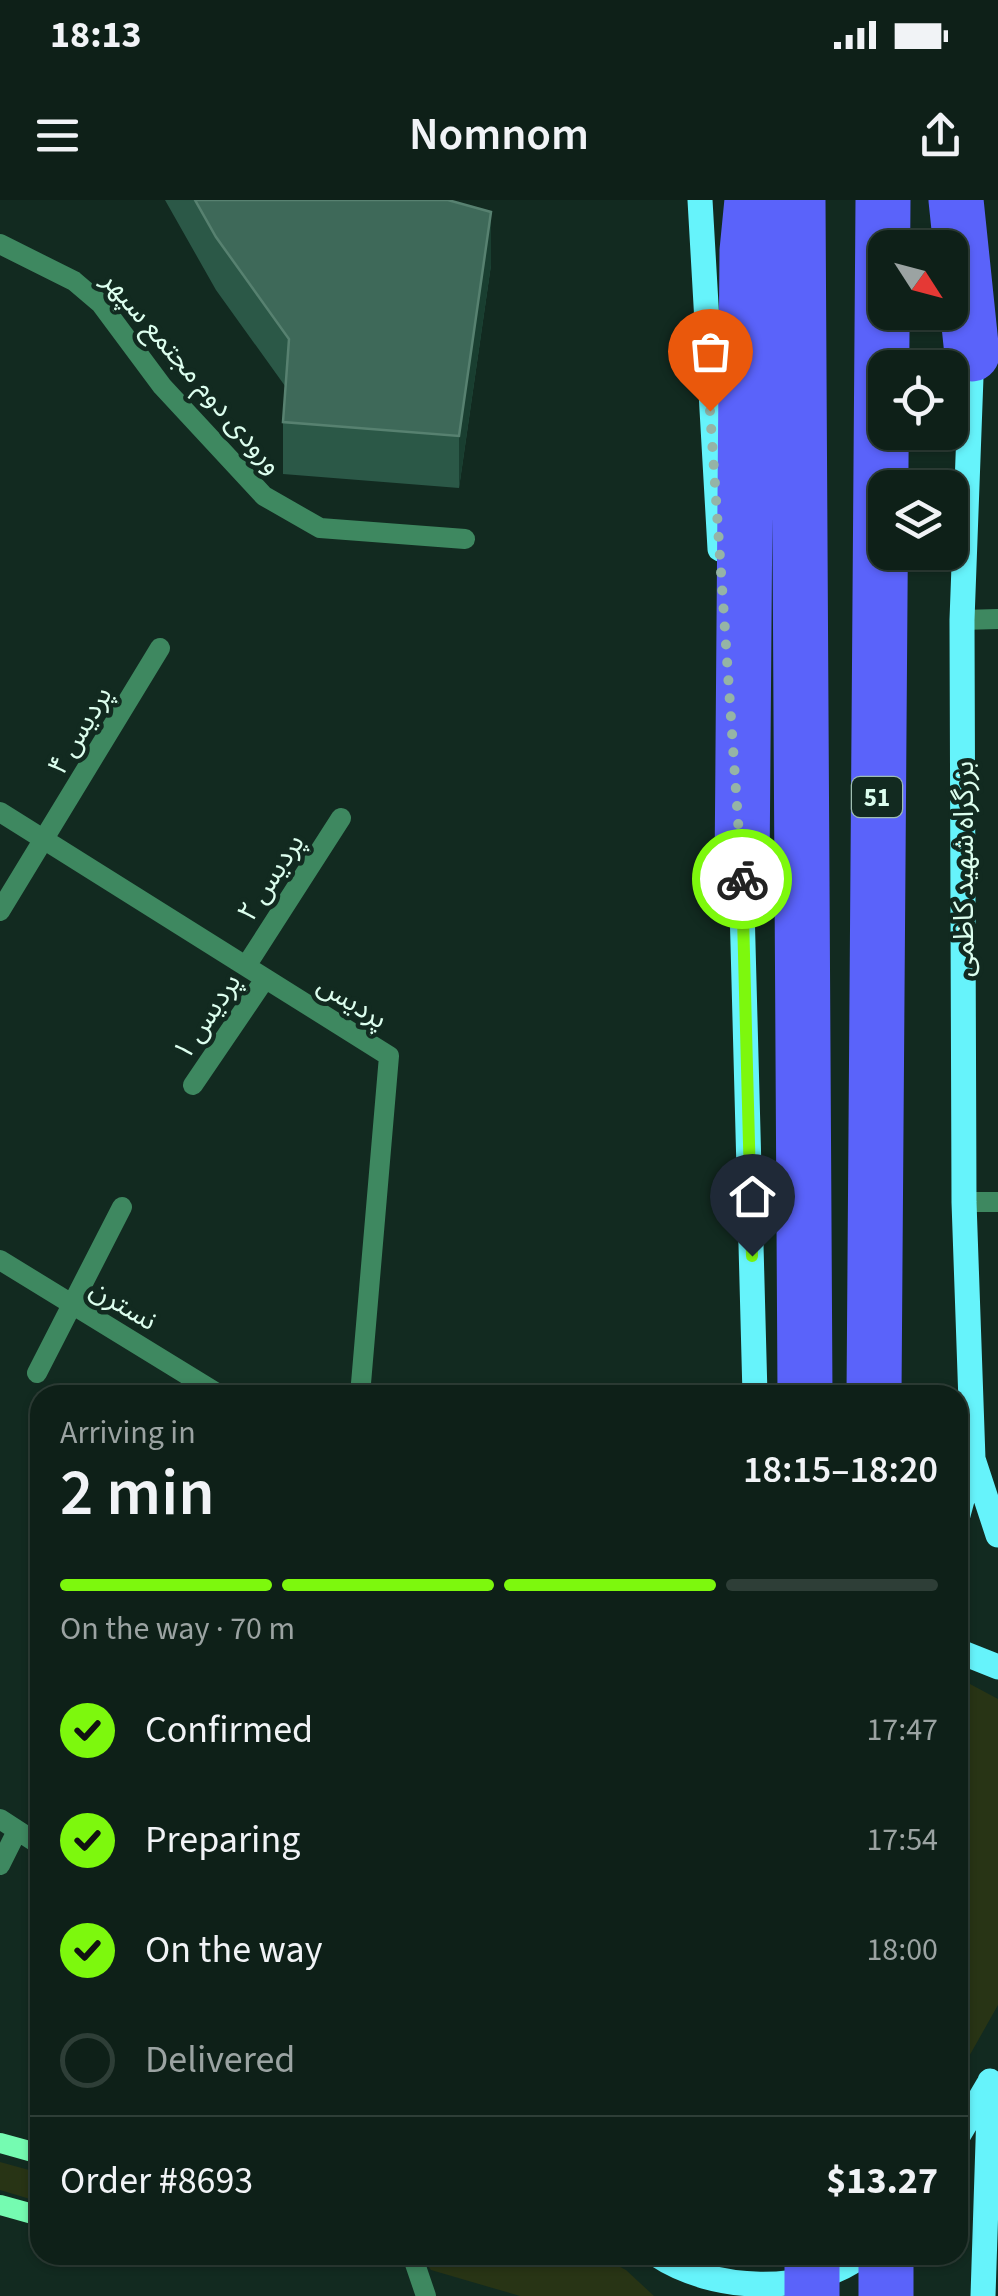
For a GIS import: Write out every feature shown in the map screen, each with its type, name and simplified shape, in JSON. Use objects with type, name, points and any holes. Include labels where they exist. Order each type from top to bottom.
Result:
[{"type":"highway","points":[[742,875],[748,251],[752,200]]},
{"type":"highway","points":[[798,200],[805,1385]]},
{"type":"highway","name":"51","points":[[874,1385],[883,200]]},
{"type":"highway","points":[[956,200],[972,354]]},
{"type":"highway","points":[[812,2265],[812,2296]]},
{"type":"highway","points":[[886,2265],[886,2296]]},
{"type":"main road","points":[[700,200],[700,256],[742,875],[755,1385]]},
{"type":"main road","name":"بزرگراه شهید کاظمی","points":[[978,200],[962,620],[964,1202],[973,1459],[998,1535]]},
{"type":"main road","points":[[968,1478],[973,1459]]},
{"type":"main road","points":[[968,1656],[998,1667]]},
{"type":"main road","points":[[968,2119],[994,2074]]},
{"type":"main road","points":[[983,2296],[994,2074]]},
{"type":"main road","points":[[0,2143],[30,2151]]},
{"type":"main road","points":[[0,2205],[30,2213]]},
{"type":"main road","points":[[678,2265],[720,2281],[782,2286],[844,2270],[850,2265]]},
{"type":"main road","points":[[686,2268],[694,2296]]},
{"type":"street","name":"ورودی دوم مجتمع سپهر","points":[[0,244],[74,281],[101,304],[162,386],[264,496],[320,528],[465,539]]},
{"type":"street","points":[[962,620],[998,620]]},
{"type":"street","name":"پردیس ۴","points":[[0,911],[160,648]]},
{"type":"street","name":"پردیس","points":[[0,812],[388,1056],[361,1385]]},
{"type":"street","name":"پردیس ۲","points":[[246,966],[340,818]]},
{"type":"street","name":"پردیس ۱","points":[[192,1085],[266,979]]},
{"type":"street","points":[[964,1202],[998,1202]]},
{"type":"street","points":[[38,1374],[122,1207]]},
{"type":"street","name":"نسترن","points":[[0,1260],[204,1385]]},
{"type":"street","points":[[0,1865],[9,1825]]},
{"type":"street","points":[[415,2265],[426,2296]]},
{"type":"green space","points":[[968,1684],[998,1699],[998,2005],[968,2058]]},
{"type":"green space","points":[[0,2162],[30,2170],[30,2199],[0,2190]]},
{"type":"green space","points":[[428,2265],[616,2265],[654,2296],[520,2296],[431,2270]]},
{"type":"building","points":[[195,200],[448,200],[491,212],[459,436],[283,422],[289,339],[216,237]]},
{"type":"way so far","points":[[710,411],[742,879]]},
{"type":"route","points":[[742,879],[752,1256]]}]
